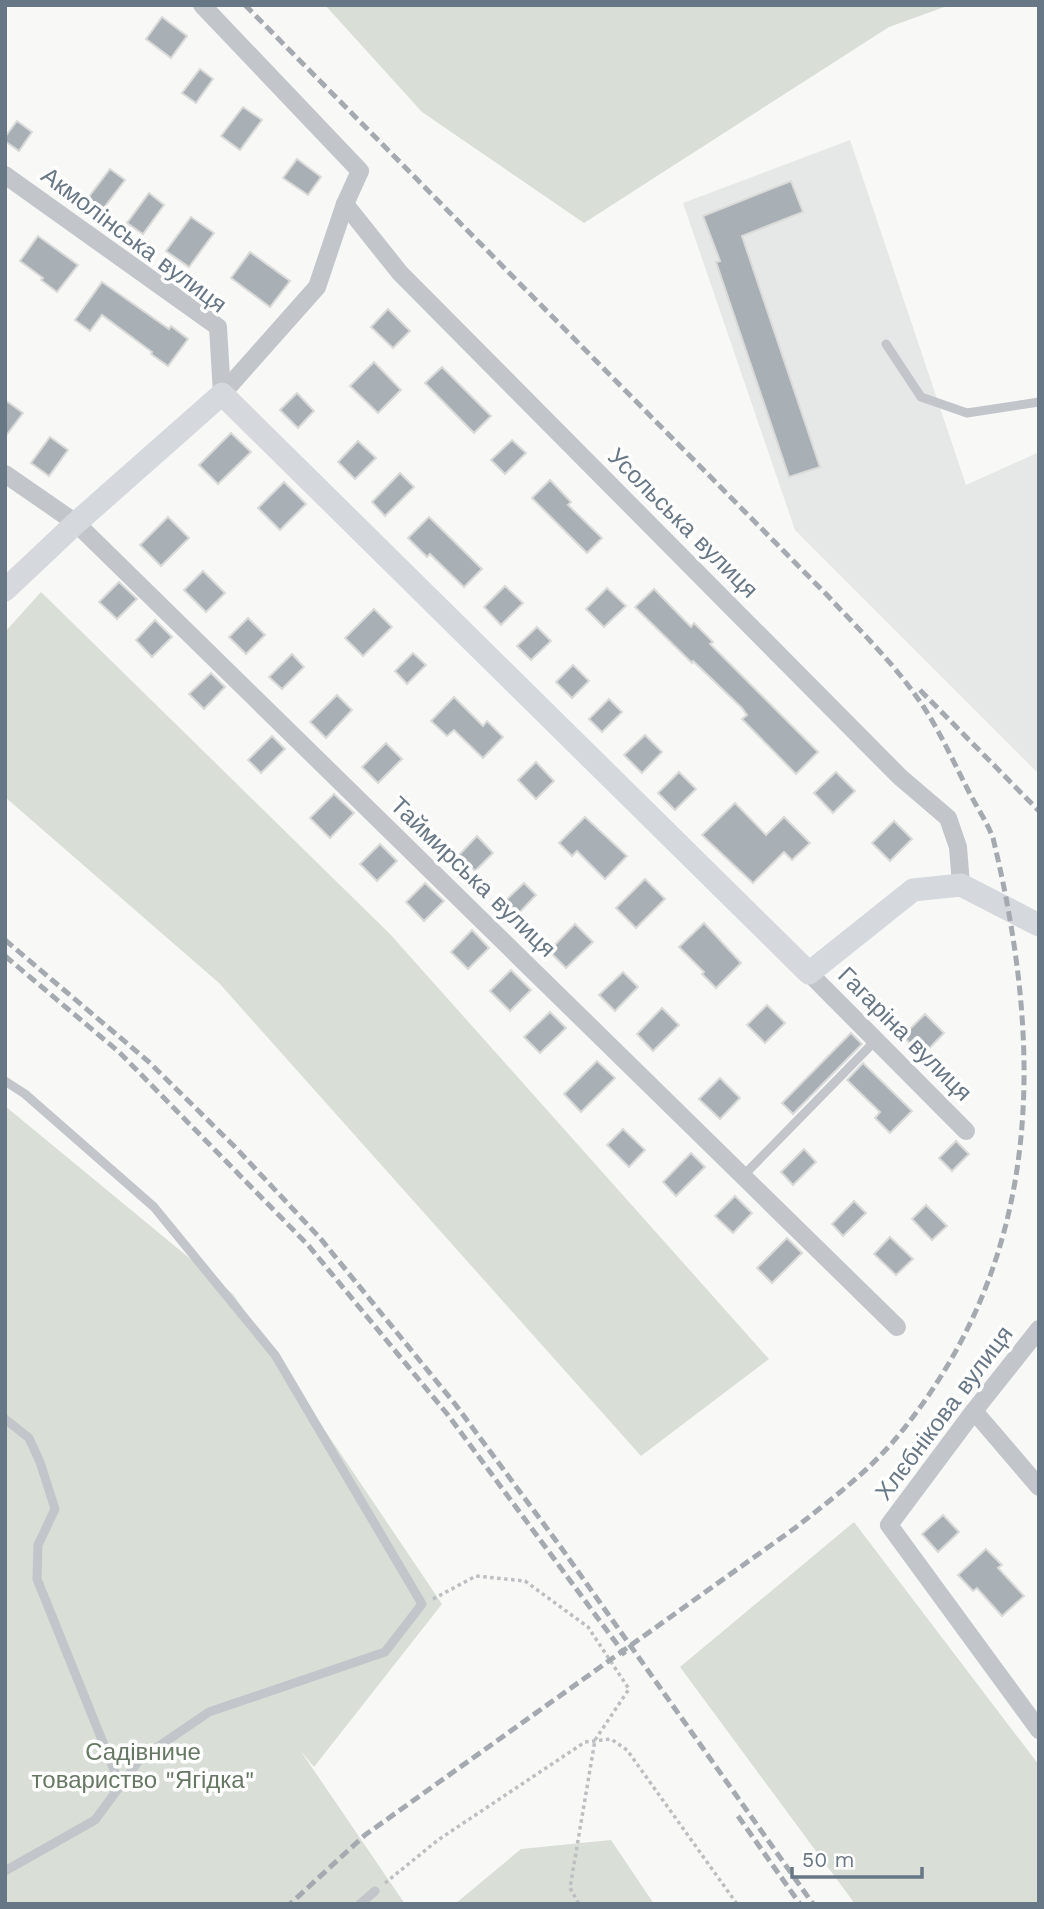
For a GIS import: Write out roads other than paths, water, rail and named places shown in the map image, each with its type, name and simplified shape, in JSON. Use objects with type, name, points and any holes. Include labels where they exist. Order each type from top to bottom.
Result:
[{"type":"main road","points":[[5,590],[76,523],[222,394],[809,973],[913,890],[961,885],[1039,925]]},
{"type":"street","points":[[202,5],[360,171],[345,204],[317,287],[222,394]]},
{"type":"street","name":"Акмолiнська вулиця","points":[[5,175],[218,327],[222,394]]},
{"type":"street","name":"Усольська вулиця","points":[[345,204],[400,273],[900,777],[948,818],[958,847],[961,885]]},
{"type":"street","name":"Таймирська вулиця","points":[[5,474],[76,523],[897,1327]]},
{"type":"street","name":"Гагаріна вулиця","points":[[809,973],[966,1131]]},
{"type":"street","name":"Хлєбнікова вулиця","points":[[1039,1329],[889,1525],[1039,1730]]},
{"type":"street","points":[[974,1411],[1039,1487]]},
{"type":"lane","points":[[886,344],[921,397],[967,413],[1039,402]]},
{"type":"lane","points":[[743,1176],[876,1040]]},
{"type":"lane","points":[[5,1081],[25,1094],[154,1207],[275,1355],[422,1604],[384,1651],[209,1712],[140,1759],[94,1820],[5,1871]]},
{"type":"lane","points":[[5,1419],[29,1438],[55,1509],[38,1545],[37,1579],[121,1787]]},
{"type":"lane","points":[[360,1904],[375,1891]]},
{"type":"railway","points":[[245,5],[827,595],[906,682],[939,732],[993,838],[1010,917],[1020,995],[1024,1072],[1020,1148],[1007,1221],[983,1293],[949,1363],[890,1445],[852,1482],[795,1528],[365,1835],[290,1904]]},
{"type":"railway","points":[[920,690],[1039,811]]},
{"type":"railway","points":[[5,940],[149,1062],[235,1147],[320,1238],[455,1404],[560,1546],[813,1904]]},
{"type":"railway","points":[[5,956],[119,1052],[308,1245],[448,1415],[625,1655]]},
{"type":"railway","points":[[738,1816],[800,1904]]},
{"type":"park label","name":"Садівниче товариство \"Ягідка\"","points":[[143,1766]]}]
